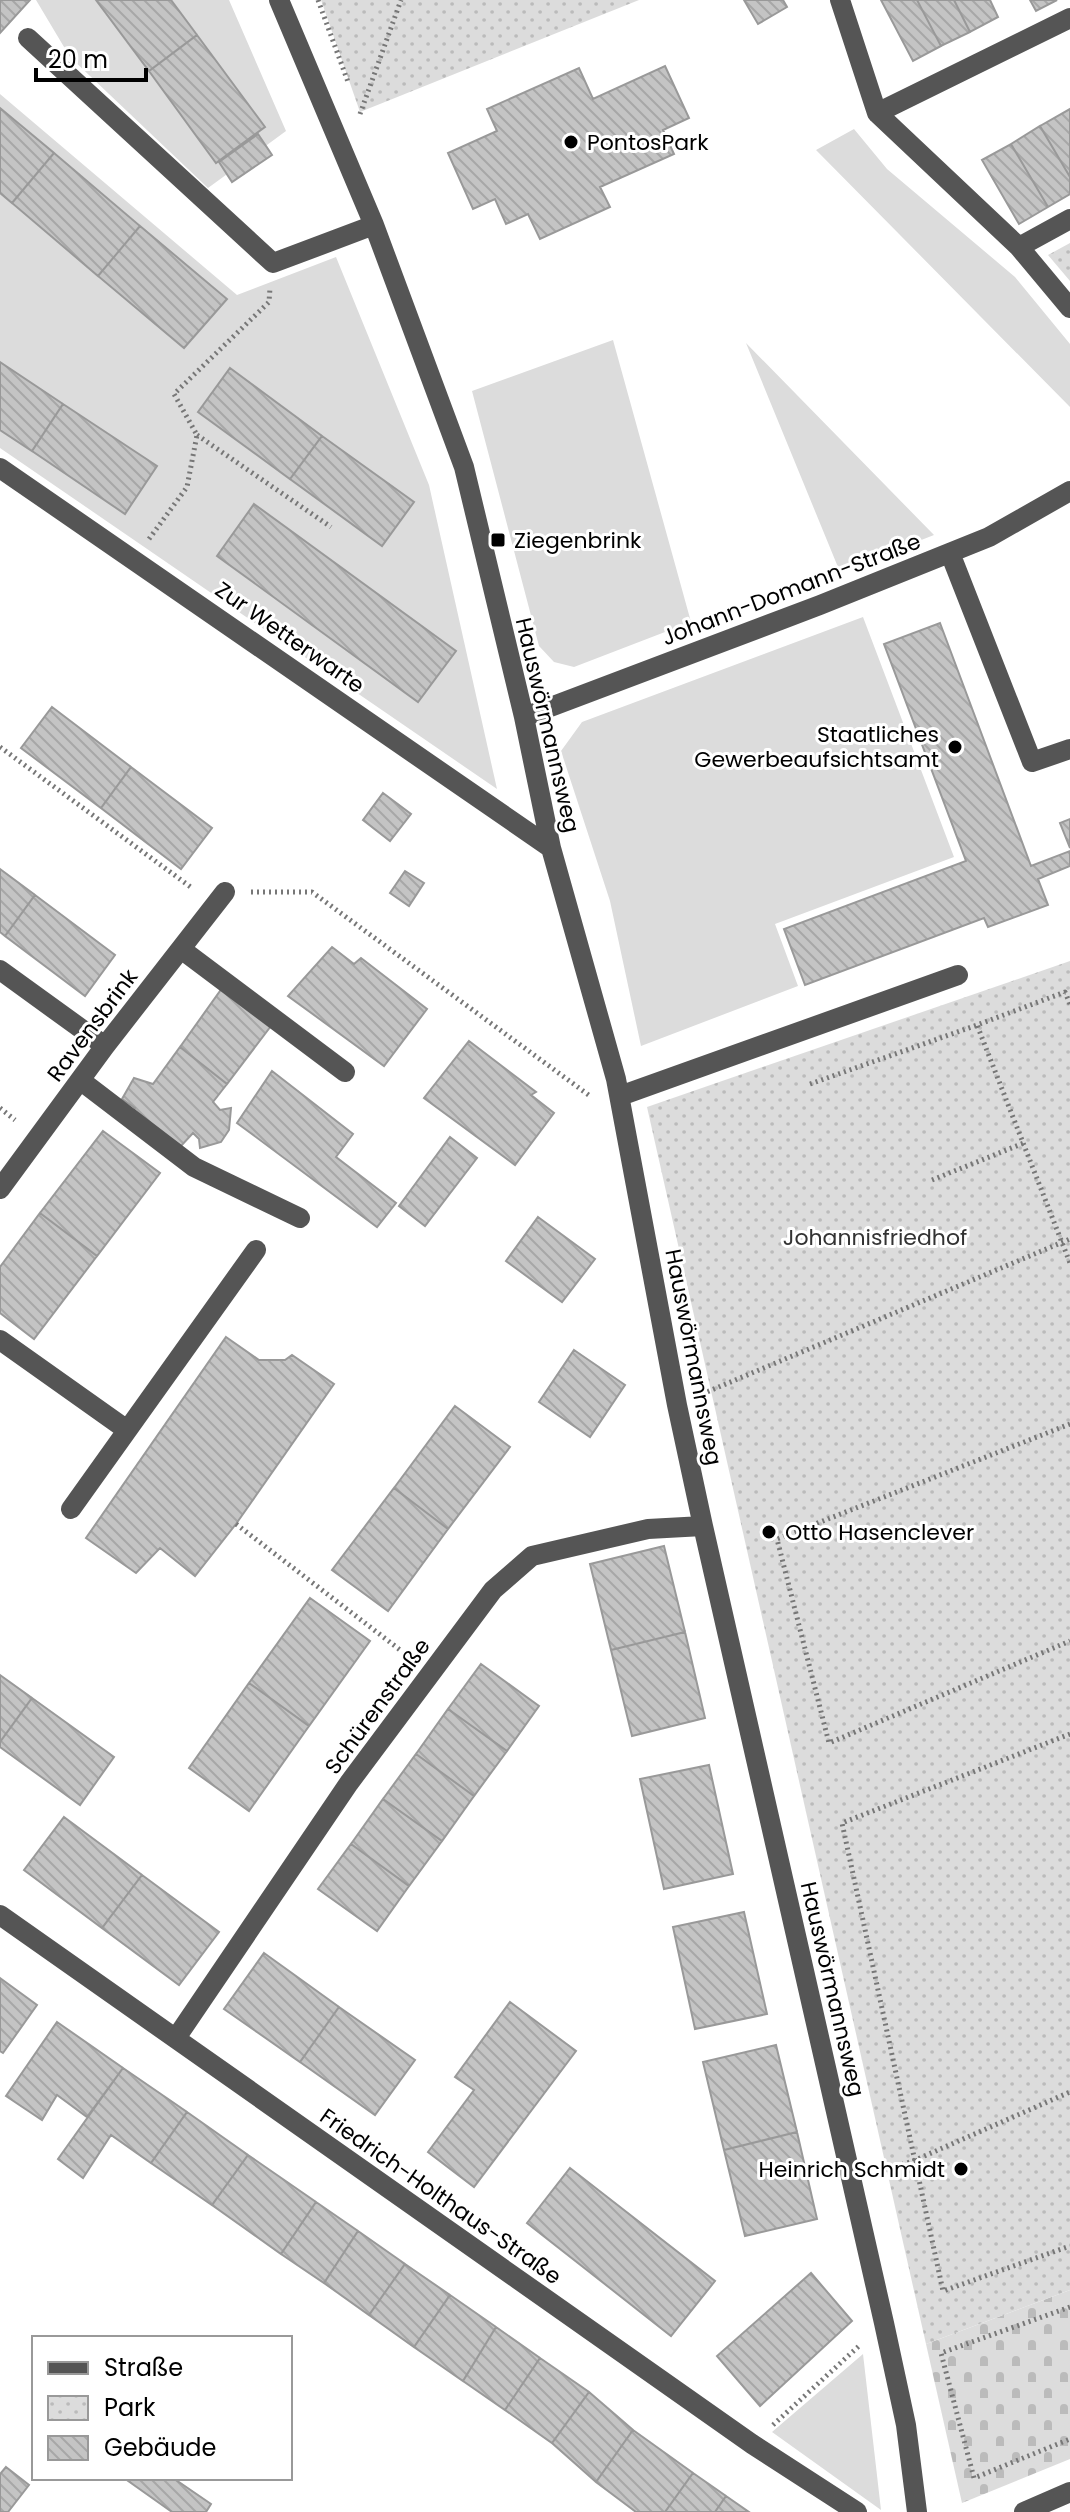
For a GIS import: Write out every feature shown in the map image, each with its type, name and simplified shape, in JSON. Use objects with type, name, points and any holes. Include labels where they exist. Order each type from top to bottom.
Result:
[{"type":"street","name":"Hauswörmannsweg","points":[[279,0],[374,225],[464,467],[524,717],[551,848],[626,1123],[677,1405],[884,2323],[906,2425],[917,2512]]},
{"type":"street","points":[[840,0],[877,113],[1019,247],[1070,308]]},
{"type":"street","points":[[877,113],[1070,18]]},
{"type":"street","points":[[28,38],[273,263],[374,225]]},
{"type":"street","points":[[1019,247],[1070,219]]},
{"type":"street","name":"Zur Wetterwarte","points":[[0,468],[551,848]]},
{"type":"street","name":"Johann-Domann-Straße","points":[[524,717],[989,537],[1070,492]]},
{"type":"street","points":[[950,553],[1032,762],[1070,749]]},
{"type":"street","name":"Ravensbrink","points":[[0,1189],[105,1046],[220,898]]},
{"type":"street","points":[[181,949],[345,1072]]},
{"type":"street","points":[[0,970],[105,1046]]},
{"type":"street","points":[[620,1096],[958,975]]},
{"type":"street","points":[[80,1080],[194,1167],[300,1218]]},
{"type":"street","points":[[71,1509],[256,1250]]},
{"type":"street","points":[[0,1340],[127,1430]]},
{"type":"street","name":"Schürenstraße","points":[[176,2038],[349,1783],[493,1590],[532,1556],[648,1529],[703,1526]]},
{"type":"street","name":"Friedrich-Holthaus-Straße","points":[[0,1915],[752,2444],[857,2512]]},
{"type":"street","points":[[1024,2512],[1070,2492]]},
{"type":"path","points":[[360,114],[401,0]]},
{"type":"path","points":[[273,263],[269,302],[174,394],[197,435],[331,527]]},
{"type":"path","points":[[135,560],[187,487],[197,435]]},
{"type":"path","points":[[0,747],[220,898],[312,892],[626,1123]]},
{"type":"path","points":[[810,1084],[1068,991],[1070,1004]]},
{"type":"path","points":[[977,1025],[1067,1240],[1070,1263]]},
{"type":"path","points":[[932,1180],[1024,1143]]},
{"type":"path","points":[[677,1405],[1067,1240]]},
{"type":"path","points":[[1070,1424],[777,1539],[829,1743],[1070,1641]]},
{"type":"path","points":[[236,1524],[431,1673]]},
{"type":"path","points":[[1070,1734],[842,1823],[943,2291],[1070,2246]]},
{"type":"path","points":[[852,2180],[913,2161],[1070,2092]]},
{"type":"path","points":[[1070,2307],[941,2353],[974,2478],[1070,2439]]},
{"type":"path","points":[[752,2444],[884,2323]]},
{"type":"green space","points":[[36,0],[229,0],[286,131],[208,188],[70,57]]},
{"type":"green space","points":[[321,0],[639,0],[360,112]]},
{"type":"green space","points":[[0,94],[237,295],[336,257],[429,485],[497,789],[0,448]]},
{"type":"green space","points":[[854,129],[887,169],[1015,277],[1070,344],[1070,407],[816,150]]},
{"type":"green space","points":[[1070,243],[1070,281],[1048,255]]},
{"type":"green space","points":[[613,340],[691,622],[574,667],[554,662],[539,646],[472,391]]},
{"type":"green space","points":[[746,343],[934,535],[840,572]]},
{"type":"green space","points":[[863,617],[954,857],[775,924],[798,986],[641,1046],[610,901],[561,751],[582,722]]},
{"type":"green space","name":"Johannisfriedhof","points":[[1070,961],[1070,2290],[926,2344],[647,1107]]},
{"type":"green space","points":[[1070,2290],[1070,2459],[962,2503],[926,2344]]},
{"type":"green space","points":[[863,2354],[881,2510],[772,2432]]},
{"type":"building","points":[[0,0],[30,0],[0,33]]},
{"type":"building","points":[[96,0],[171,0],[197,35],[149,71]]},
{"type":"building","points":[[744,0],[783,0],[787,7],[758,24]]},
{"type":"building","points":[[881,0],[917,0],[941,46],[913,61]]},
{"type":"building","points":[[917,0],[954,0],[970,32],[941,46]]},
{"type":"building","points":[[954,0],[990,0],[998,17],[970,32]]},
{"type":"building","points":[[1030,0],[1057,0],[1036,11]]},
{"type":"building","points":[[197,35],[265,127],[216,163],[149,71]]},
{"type":"building","name":"PontosPark","points":[[665,66],[689,118],[663,130],[674,154],[600,187],[610,207],[540,239],[528,214],[506,224],[495,199],[473,209],[448,153],[497,131],[487,109],[579,68],[593,99]]},
{"type":"building","points":[[0,108],[54,153],[12,203],[0,193]]},
{"type":"building","points":[[1070,109],[1070,177],[1040,126]]},
{"type":"building","points":[[1040,126],[1070,177],[1070,194],[1048,207],[1011,144]]},
{"type":"building","points":[[258,134],[272,155],[232,182],[219,162]]},
{"type":"building","points":[[1011,144],[1048,207],[1019,224],[982,160]]},
{"type":"building","points":[[54,153],[140,226],[98,276],[12,203]]},
{"type":"building","points":[[140,226],[227,299],[184,348],[98,276]]},
{"type":"building","points":[[0,362],[63,404],[32,451],[0,430]]},
{"type":"building","points":[[230,368],[322,436],[290,479],[198,412]]},
{"type":"building","points":[[63,404],[157,466],[125,514],[32,451]]},
{"type":"building","points":[[322,436],[414,502],[382,546],[290,479]]},
{"type":"building","points":[[254,504],[456,651],[418,702],[217,556]]},
{"type":"building","name":"Staatliches Gewerbeaufsichtsamt","points":[[940,623],[1031,866],[1070,851],[1070,866],[1038,879],[1048,905],[988,927],[984,918],[805,985],[784,929],[966,861],[884,644]]},
{"type":"building","points":[[52,707],[131,767],[101,808],[21,748]]},
{"type":"building","points":[[131,767],[212,828],[181,869],[101,808]]},
{"type":"building","points":[[383,793],[411,814],[390,841],[363,820]]},
{"type":"building","points":[[1070,819],[1070,848],[1060,823]]},
{"type":"building","points":[[0,869],[35,895],[5,936],[0,932]]},
{"type":"building","points":[[405,871],[424,883],[409,906],[390,893]]},
{"type":"building","points":[[35,895],[115,955],[85,996],[5,936]]},
{"type":"building","points":[[332,947],[354,964],[361,958],[427,1009],[384,1066],[288,996]]},
{"type":"building","points":[[225,984],[274,1022],[227,1084],[180,1047]]},
{"type":"building","points":[[469,1041],[536,1092],[531,1095],[554,1113],[515,1165],[424,1098]]},
{"type":"building","points":[[180,1047],[227,1084],[213,1102],[220,1110],[231,1108],[229,1130],[221,1142],[200,1148],[199,1139],[193,1133],[181,1146],[133,1112],[135,1108],[122,1099],[134,1078],[153,1084]]},
{"type":"building","points":[[272,1071],[353,1134],[336,1157],[396,1203],[377,1227],[237,1123]]},
{"type":"building","points":[[103,1131],[160,1173],[97,1256],[40,1213]]},
{"type":"building","points":[[450,1137],[477,1158],[425,1226],[399,1206]]},
{"type":"building","points":[[40,1213],[97,1256],[34,1339],[0,1313],[0,1267]]},
{"type":"building","points":[[538,1217],[595,1259],[562,1302],[506,1261]]},
{"type":"building","points":[[226,1337],[259,1360],[285,1360],[292,1355],[334,1384],[236,1524],[195,1576],[160,1548],[136,1573],[86,1538]]},
{"type":"building","points":[[574,1350],[625,1385],[590,1437],[539,1402]]},
{"type":"building","points":[[455,1406],[510,1447],[448,1529],[394,1488]]},
{"type":"building","points":[[394,1488],[448,1529],[388,1611],[332,1570]]},
{"type":"building","points":[[664,1546],[685,1632],[611,1650],[590,1564]]},
{"type":"building","points":[[310,1598],[370,1641],[309,1726],[249,1683]]},
{"type":"building","points":[[685,1632],[705,1718],[632,1736],[611,1650]]},
{"type":"building","points":[[481,1664],[539,1706],[507,1751],[448,1709]]},
{"type":"building","points":[[0,1675],[32,1698],[0,1742]]},
{"type":"building","points":[[249,1683],[309,1726],[249,1811],[189,1768]]},
{"type":"building","points":[[32,1698],[114,1757],[80,1805],[0,1747],[0,1742]]},
{"type":"building","points":[[448,1709],[507,1751],[474,1796],[416,1754]]},
{"type":"building","points":[[416,1754],[474,1796],[442,1841],[383,1799]]},
{"type":"building","points":[[709,1765],[733,1874],[664,1889],[640,1779]]},
{"type":"building","points":[[383,1799],[442,1841],[409,1886],[351,1844]]},
{"type":"building","points":[[64,1817],[142,1875],[102,1928],[24,1870]]},
{"type":"building","points":[[351,1844],[409,1886],[377,1931],[318,1889]]},
{"type":"building","points":[[142,1875],[219,1932],[179,1985],[102,1928]]},
{"type":"building","points":[[744,1912],[767,2014],[695,2029],[673,1927]]},
{"type":"building","points":[[264,1953],[339,2007],[300,2062],[224,2009]]},
{"type":"building","points":[[0,1978],[37,2005],[3,2053],[0,2051]]},
{"type":"building","points":[[510,2002],[576,2051],[474,2187],[428,2152],[474,2090],[455,2077]]},
{"type":"building","points":[[339,2007],[415,2060],[375,2115],[300,2062]]},
{"type":"building","points":[[57,2022],[123,2068],[87,2117],[57,2095],[42,2120],[6,2096]]},
{"type":"building","points":[[776,2045],[797,2132],[724,2150],[703,2062]]},
{"type":"building","points":[[123,2068],[187,2112],[151,2163],[111,2135],[83,2178],[58,2159]]},
{"type":"building","points":[[187,2112],[248,2155],[212,2205],[151,2163]]},
{"type":"building","points":[[797,2132],[817,2219],[745,2236],[724,2150]]},
{"type":"building","points":[[248,2155],[316,2202],[281,2254],[212,2205]]},
{"type":"building","points":[[570,2168],[715,2281],[671,2336],[527,2223]]},
{"type":"building","points":[[316,2202],[358,2231],[324,2283],[281,2254]]},
{"type":"building","points":[[358,2231],[405,2264],[369,2315],[324,2283]]},
{"type":"building","points":[[405,2264],[450,2295],[414,2347],[369,2315]]},
{"type":"building","points":[[811,2273],[852,2321],[760,2406],[717,2356]]},
{"type":"building","points":[[450,2295],[496,2327],[463,2381],[414,2347]]},
{"type":"building","points":[[496,2327],[540,2358],[505,2410],[463,2381]]},
{"type":"building","points":[[540,2358],[589,2392],[552,2443],[505,2410]]},
{"type":"building","points":[[589,2392],[633,2430],[596,2482],[552,2443]]},
{"type":"building","points":[[633,2430],[693,2473],[665,2512],[636,2512],[596,2482]]},
{"type":"building","points":[[6,2467],[29,2485],[8,2512],[0,2512],[0,2474]]},
{"type":"building","points":[[693,2473],[726,2496],[715,2512],[665,2512]]},
{"type":"building","points":[[127,2480],[176,2480],[211,2504],[206,2512],[172,2512]]},
{"type":"building","points":[[726,2496],[749,2512],[715,2512]]},
{"type":"place","name":"PontosPark","points":[[571,142]]},
{"type":"place","name":"Ziegenbrink","points":[[498,540]]},
{"type":"place","name":"Staatliches Gewerbeaufsichtsamt","points":[[955,747]]},
{"type":"place","name":"Otto Hasenclever","points":[[769,1532]]},
{"type":"place","name":"Heinrich Schmidt","points":[[961,2169]]}]
